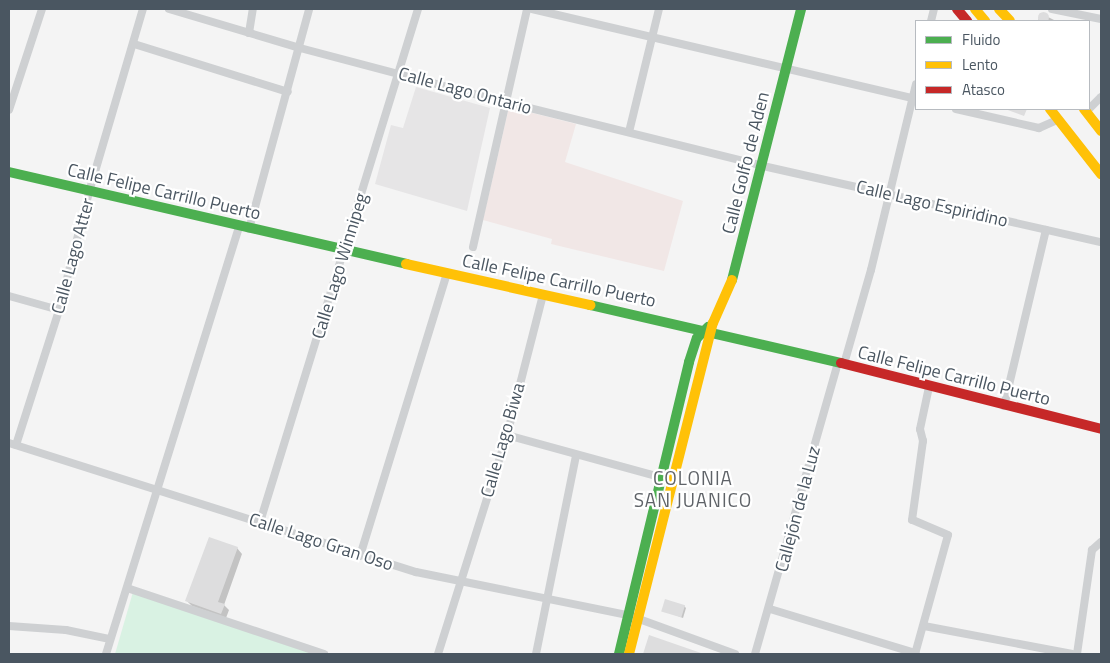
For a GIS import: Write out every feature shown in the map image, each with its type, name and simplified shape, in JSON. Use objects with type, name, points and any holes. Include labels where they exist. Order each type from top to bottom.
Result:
[{"type":"main road","name":"Calle Golfo de Aden","points":[[710,328],[728,292],[763,166],[801,9]]},
{"type":"main road","points":[[957,9],[966,20]]},
{"type":"main road","points":[[975,9],[984,20]]},
{"type":"main road","points":[[1051,110],[1101,174]]},
{"type":"main road","points":[[1091,115],[1101,131]]},
{"type":"main road","name":"Calle Felipe Carrillo Puerto","points":[[9,172],[244,228],[346,249],[542,295],[710,328],[928,387],[1101,429]]},
{"type":"main road","points":[[630,654],[633,617],[659,477],[697,338],[710,328]]},
{"type":"main road","points":[[619,654],[633,617],[710,328]]},
{"type":"street","points":[[9,110],[42,9]]},
{"type":"street","name":"Calle Lago Atter","points":[[12,444],[59,310],[89,192],[143,9]]},
{"type":"street","name":"Calle Lago Ontario","points":[[170,9],[300,48],[505,102],[763,166]]},
{"type":"street","points":[[249,33],[253,9]]},
{"type":"street","points":[[106,654],[288,92],[309,9]]},
{"type":"street","name":"Calle Lago Winnipeg","points":[[260,522],[346,249],[418,9]]},
{"type":"street","points":[[473,247],[527,9]]},
{"type":"street","points":[[532,9],[651,38],[787,67],[914,99]]},
{"type":"street","points":[[629,132],[659,9]]},
{"type":"street","points":[[1052,9],[1101,19]]},
{"type":"street","points":[[134,44],[288,92]]},
{"type":"street","points":[[1091,115],[1101,97]]},
{"type":"street","name":"Callejón de la Luz","points":[[755,654],[770,609],[890,194],[914,99]]},
{"type":"street","points":[[960,110],[1039,128],[1057,120]]},
{"type":"street","name":"Calle Lago Espiridino","points":[[763,166],[1101,242]]},
{"type":"street","points":[[1004,406],[1046,230]]},
{"type":"street","points":[[360,556],[448,274]]},
{"type":"street","name":"Calle Lago Biwa","points":[[438,654],[507,435],[542,295]]},
{"type":"street","points":[[9,296],[59,310]]},
{"type":"street","points":[[770,609],[915,654],[948,535],[913,521],[912,518],[923,441],[920,429],[928,387]]},
{"type":"street","points":[[507,435],[659,477]]},
{"type":"street","name":"Calle Lago Gran Oso","points":[[12,444],[160,489],[360,556],[460,584],[633,617],[735,654]]},
{"type":"street","points":[[536,654],[576,455]]},
{"type":"street","points":[[1077,654],[1092,550],[1101,542]]},
{"type":"street","points":[[127,588],[324,654]]},
{"type":"street","points":[[9,626],[66,630],[110,639]]},
{"type":"street","points":[[924,626],[1072,654]]},
{"type":"shaded area","points":[[416,87],[490,108],[467,211],[375,184],[391,125],[403,128]]},
{"type":"shaded area","points":[[509,107],[576,124],[565,162],[683,201],[664,271],[551,244],[552,239],[483,220]]},
{"type":"green space","points":[[133,592],[320,654],[115,654]]},
{"type":"building","points":[[1043,11],[1048,15],[1048,20],[1038,20],[1037,17]]},
{"type":"building","points":[[1008,110],[1027,110],[1024,116]]},
{"type":"building","points":[[209,537],[238,547],[218,602],[225,604],[221,614],[185,601]]},
{"type":"building","points":[[665,599],[685,605],[681,618],[661,611]]},
{"type":"building","points":[[649,635],[701,653],[643,654]]},
{"type":"traffic: fast","points":[[732,280],[801,9]]},
{"type":"traffic: fast","points":[[9,172],[406,264]]},
{"type":"traffic: fast","points":[[590,305],[841,363]]},
{"type":"traffic: fast","points":[[619,654],[689,362],[697,338],[708,327]]},
{"type":"traffic: slow","points":[[975,9],[984,20]]},
{"type":"traffic: slow","points":[[999,9],[1009,20]]},
{"type":"traffic: slow","points":[[1051,110],[1101,174]]},
{"type":"traffic: slow","points":[[1085,110],[1101,131]]},
{"type":"traffic: slow","points":[[406,264],[590,305]]},
{"type":"traffic: slow","points":[[629,654],[713,323],[732,280]]},
{"type":"traffic: jam","points":[[957,9],[966,20]]},
{"type":"traffic: jam","points":[[841,363],[1101,429]]},
{"type":"district","name":"COLONIA SAN JUANICO","points":[[693,489]]}]
